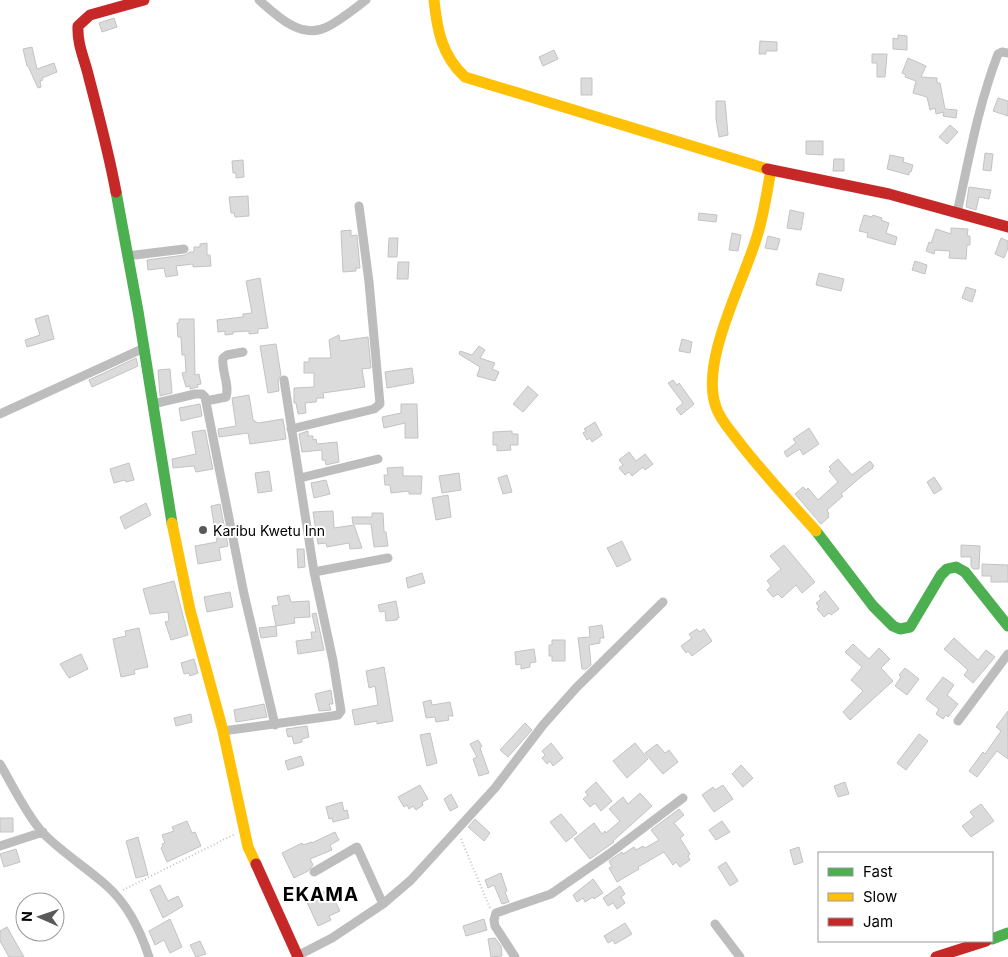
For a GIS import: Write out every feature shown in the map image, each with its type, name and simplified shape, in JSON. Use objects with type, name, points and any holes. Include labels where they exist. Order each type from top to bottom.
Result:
[{"type":"main road","points":[[144,0],[90,15],[81,22],[77,32],[77,39],[87,69],[110,162],[144,348],[170,508],[190,610],[223,731],[248,847],[297,957]]},
{"type":"main road","points":[[434,0],[440,40],[445,53],[450,63],[465,77],[772,170],[889,194],[1008,227]]},
{"type":"main road","points":[[772,170],[758,233],[725,325],[715,360],[712,379],[716,408],[724,422],[759,467],[824,542],[873,606],[892,626],[904,629],[912,624],[941,575],[947,569],[956,567],[965,572],[1008,626]]},
{"type":"main road","points":[[993,939],[1008,934]]},
{"type":"main road","points":[[936,957],[983,942]]},
{"type":"street","points":[[259,0],[283,21],[295,28],[308,31],[327,28],[366,0]]},
{"type":"street","points":[[957,213],[988,79],[998,54],[1002,52],[1008,54]]},
{"type":"street","points":[[291,429],[374,409],[380,404],[369,282],[359,206]]},
{"type":"street","points":[[127,256],[184,249]]},
{"type":"street","points":[[0,414],[144,348]]},
{"type":"street","points":[[206,401],[226,397],[228,392],[222,365],[223,358],[227,355],[243,352]]},
{"type":"street","points":[[223,731],[338,715],[341,711],[333,661],[314,572],[284,380]]},
{"type":"street","points":[[153,404],[195,394],[203,395],[206,401],[244,594],[275,725]]},
{"type":"street","points":[[300,478],[378,459]]},
{"type":"street","points":[[314,572],[388,558]]},
{"type":"street","points":[[297,957],[332,938],[383,904],[411,880],[495,788],[543,725],[576,688],[662,602]]},
{"type":"street","points":[[958,721],[1008,654]]},
{"type":"street","points":[[0,764],[43,832],[114,894],[130,915],[149,957]]},
{"type":"street","points":[[515,957],[495,926],[494,917],[496,913],[551,894],[566,885],[683,798]]},
{"type":"street","points":[[0,846],[43,832]]},
{"type":"street","points":[[314,872],[357,847],[383,904]]},
{"type":"street","points":[[715,924],[740,957]]},
{"type":"path","points":[[114,894],[210,848],[243,829]]},
{"type":"path","points":[[456,829],[494,917]]},
{"type":"building","points":[[114,18],[117,27],[102,32],[99,23]]},
{"type":"building","points":[[898,35],[907,36],[907,50],[893,49],[893,38],[898,39]]},
{"type":"building","points":[[760,41],[777,42],[777,51],[766,51],[766,54],[759,54]]},
{"type":"building","points":[[32,47],[37,69],[54,63],[57,72],[42,78],[43,80],[40,81],[41,87],[38,88],[27,66],[23,49]]},
{"type":"building","points":[[554,50],[558,59],[543,66],[539,57]]},
{"type":"building","points":[[872,54],[887,54],[885,77],[877,77],[877,63],[872,63]]},
{"type":"building","points":[[908,58],[926,66],[921,77],[937,78],[937,83],[940,83],[945,109],[957,110],[956,118],[943,116],[944,112],[936,114],[935,108],[930,110],[927,97],[913,93],[916,81],[905,77],[906,75],[902,73]]},
{"type":"building","points":[[581,78],[592,78],[592,95],[581,95]]},
{"type":"building","points":[[998,98],[1008,101],[1008,116],[993,111]]},
{"type":"building","points":[[716,101],[725,101],[728,135],[719,137],[716,119]]},
{"type":"building","points":[[950,125],[958,132],[947,144],[939,137]]},
{"type":"building","points":[[806,141],[823,141],[823,155],[806,154]]},
{"type":"building","points":[[985,153],[993,154],[991,171],[983,170]]},
{"type":"building","points":[[890,155],[904,158],[903,162],[913,165],[909,175],[887,169]]},
{"type":"building","points":[[834,159],[844,159],[844,171],[833,171]]},
{"type":"building","points":[[243,160],[244,177],[236,178],[236,173],[233,173],[232,161]]},
{"type":"building","points":[[969,187],[991,190],[989,199],[979,197],[976,210],[966,207]]},
{"type":"building","points":[[248,196],[249,216],[235,217],[234,213],[231,213],[229,197]]},
{"type":"building","points":[[790,210],[804,213],[801,230],[787,228]]},
{"type":"building","points":[[699,213],[717,215],[716,222],[698,220]]},
{"type":"building","points":[[864,215],[872,217],[873,215],[889,223],[886,233],[897,237],[895,245],[867,237],[868,233],[859,231]]},
{"type":"building","points":[[951,228],[968,229],[967,236],[970,236],[970,245],[967,245],[966,259],[949,258],[950,251],[935,250],[934,254],[926,251],[936,229],[951,234]]},
{"type":"building","points":[[351,230],[351,236],[357,235],[360,268],[356,268],[356,271],[343,272],[341,231]]},
{"type":"building","points":[[732,233],[741,235],[738,251],[729,250]]},
{"type":"building","points":[[768,236],[780,239],[777,250],[765,248]]},
{"type":"building","points":[[389,238],[398,238],[397,257],[388,257]]},
{"type":"building","points":[[1001,238],[1008,241],[1008,248],[1004,258],[995,254]]},
{"type":"building","points":[[207,243],[207,255],[210,255],[211,266],[193,267],[193,264],[176,266],[178,275],[166,277],[164,268],[148,270],[147,260],[185,255],[194,252],[194,247],[200,247],[200,244]]},
{"type":"building","points":[[915,261],[927,265],[925,274],[912,270]]},
{"type":"building","points":[[398,262],[409,262],[408,279],[397,279]]},
{"type":"building","points":[[819,273],[844,279],[841,291],[816,285]]},
{"type":"building","points":[[260,278],[268,328],[258,329],[258,333],[249,334],[249,331],[233,332],[233,334],[225,335],[225,331],[218,332],[217,320],[243,317],[243,314],[252,313],[246,281]]},
{"type":"building","points":[[966,287],[976,290],[972,302],[962,298]]},
{"type":"building","points":[[48,315],[54,339],[27,347],[25,340],[40,335],[35,319]]},
{"type":"building","points":[[179,319],[194,319],[195,375],[199,374],[201,384],[190,389],[190,386],[186,387],[182,373],[186,372],[185,355],[182,355],[181,337],[178,337],[177,323],[179,323]]},
{"type":"building","points":[[339,335],[340,341],[368,337],[371,368],[362,369],[365,387],[323,393],[324,398],[317,398],[316,402],[305,403],[306,413],[298,414],[296,403],[294,403],[294,388],[314,387],[314,373],[304,373],[304,362],[309,362],[309,358],[331,358],[329,340]]},
{"type":"building","points":[[682,339],[692,342],[690,353],[679,351]]},
{"type":"building","points":[[276,344],[281,375],[278,380],[279,391],[268,393],[260,346]]},
{"type":"building","points":[[479,346],[485,350],[480,358],[495,363],[492,369],[499,372],[495,381],[477,376],[480,367],[459,354],[460,351],[472,355]]},
{"type":"building","points":[[136,358],[138,366],[92,387],[89,380]]},
{"type":"building","points":[[412,368],[414,383],[387,388],[385,372]]},
{"type":"building","points":[[170,369],[172,393],[160,396],[158,370]]},
{"type":"building","points":[[673,380],[677,385],[679,383],[694,404],[681,415],[676,409],[683,403],[668,383]]},
{"type":"building","points":[[528,386],[538,395],[523,412],[513,404]]},
{"type":"building","points":[[249,395],[253,420],[258,423],[283,419],[286,439],[250,444],[248,433],[219,437],[218,429],[236,426],[232,398]]},
{"type":"building","points":[[200,404],[202,416],[181,421],[179,408]]},
{"type":"building","points":[[401,404],[417,404],[418,438],[405,438],[405,423],[384,428],[382,417],[401,413]]},
{"type":"building","points":[[595,422],[602,435],[592,442],[590,438],[587,440],[583,433],[586,431],[584,429]]},
{"type":"building","points":[[809,428],[819,444],[803,455],[800,449],[787,457],[784,452],[796,443],[793,439]]},
{"type":"building","points":[[205,430],[213,469],[196,472],[194,466],[173,468],[172,459],[196,454],[192,432]]},
{"type":"building","points":[[308,431],[308,436],[313,436],[313,440],[316,439],[317,444],[337,442],[339,462],[326,465],[325,460],[322,460],[322,450],[302,452],[299,434]]},
{"type":"building","points":[[512,431],[512,434],[518,434],[518,445],[510,445],[511,450],[497,451],[497,445],[493,445],[493,432]]},
{"type":"building","points":[[629,452],[636,461],[645,454],[653,464],[645,470],[643,467],[632,476],[629,472],[625,475],[619,468],[623,465],[619,460]]},
{"type":"building","points":[[838,459],[852,475],[870,461],[874,466],[841,494],[843,496],[827,510],[829,517],[821,524],[795,494],[803,487],[806,490],[808,488],[818,500],[838,482],[829,471],[831,469],[829,467]]},
{"type":"building","points":[[129,463],[134,480],[114,483],[110,469]]},
{"type":"building","points":[[403,467],[403,476],[422,476],[421,494],[409,494],[409,491],[391,493],[390,485],[385,485],[384,475],[388,475],[387,468]]},
{"type":"building","points":[[269,471],[272,491],[258,493],[255,473]]},
{"type":"building","points":[[459,473],[461,490],[442,493],[439,476]]},
{"type":"building","points":[[507,475],[512,492],[503,494],[498,478]]},
{"type":"building","points":[[934,477],[942,489],[934,494],[927,482]]},
{"type":"building","points":[[326,480],[330,494],[314,498],[311,483]]},
{"type":"building","points":[[448,495],[451,517],[436,520],[432,498]]},
{"type":"building","points":[[146,503],[151,515],[125,529],[120,517]]},
{"type":"building","points":[[220,504],[228,546],[219,548],[221,560],[198,564],[195,546],[217,542],[211,506]]},
{"type":"building","points":[[333,511],[334,528],[354,525],[362,548],[350,549],[349,543],[327,547],[326,543],[318,544],[313,512]]},
{"type":"building","points":[[372,513],[383,513],[384,532],[386,532],[388,546],[374,547],[371,524],[353,524],[352,517],[372,517]]},
{"type":"building","points":[[622,541],[631,560],[617,567],[607,548]]},
{"type":"building","points":[[784,545],[815,582],[802,593],[796,585],[782,598],[778,594],[773,597],[767,590],[771,586],[767,581],[781,569],[770,556]]},
{"type":"building","points":[[961,545],[980,546],[979,569],[973,569],[971,566],[971,557],[961,557]]},
{"type":"building","points":[[297,549],[304,549],[305,567],[298,568]]},
{"type":"building","points":[[982,564],[1008,565],[1008,582],[991,582],[991,576],[982,576]]},
{"type":"building","points":[[422,573],[425,583],[408,588],[406,578]]},
{"type":"building","points":[[174,581],[188,635],[171,640],[165,622],[169,621],[168,612],[150,614],[143,589]]},
{"type":"building","points":[[825,591],[839,609],[831,615],[829,613],[824,617],[817,609],[819,607],[816,603],[821,599],[819,596]]},
{"type":"building","points":[[230,592],[233,607],[207,612],[204,597]]},
{"type":"building","points":[[289,595],[291,602],[309,601],[310,617],[294,618],[295,623],[276,626],[272,606],[279,605],[277,597]]},
{"type":"building","points":[[396,601],[399,618],[386,621],[385,611],[380,612],[378,605]]},
{"type":"building","points":[[316,613],[324,650],[298,654],[296,641],[312,639],[311,632],[316,632],[312,614]]},
{"type":"building","points":[[602,625],[604,638],[600,638],[600,643],[589,645],[591,665],[586,669],[582,669],[578,638],[590,637],[589,627]]},
{"type":"building","points":[[276,626],[277,636],[261,638],[259,628]]},
{"type":"building","points":[[139,628],[148,667],[134,670],[135,674],[121,677],[113,639],[126,636],[125,631]]},
{"type":"building","points":[[697,629],[699,632],[704,629],[712,641],[692,656],[688,651],[686,653],[681,646],[692,638],[689,634]]},
{"type":"building","points":[[954,638],[978,660],[986,650],[995,657],[973,683],[964,675],[968,670],[944,649]]},
{"type":"building","points":[[552,640],[565,640],[565,661],[552,661],[552,656],[549,656],[549,645],[552,645]]},
{"type":"building","points":[[853,644],[869,659],[879,648],[890,659],[881,668],[893,681],[850,720],[843,712],[863,691],[851,680],[862,667],[845,652]]},
{"type":"building","points":[[534,649],[536,662],[530,663],[530,667],[521,669],[521,664],[516,665],[515,652]]},
{"type":"building","points":[[81,654],[88,669],[69,678],[60,664]]},
{"type":"building","points":[[194,659],[198,673],[190,676],[189,673],[184,674],[181,663]]},
{"type":"building","points":[[384,667],[393,721],[377,724],[377,721],[355,725],[352,710],[378,705],[375,686],[369,688],[366,671]]},
{"type":"building","points":[[905,668],[919,679],[907,695],[895,686],[901,677],[899,675]]},
{"type":"building","points":[[943,677],[954,685],[947,695],[958,704],[948,717],[946,715],[943,719],[936,714],[939,709],[926,699]]},
{"type":"building","points":[[331,690],[333,704],[329,704],[331,710],[319,711],[315,694]]},
{"type":"building","points":[[431,700],[432,705],[450,702],[453,716],[448,716],[449,720],[436,722],[435,717],[426,718],[423,702]]},
{"type":"building","points":[[264,704],[267,717],[236,722],[234,710]]},
{"type":"building","points":[[1008,711],[1008,759],[997,751],[977,777],[969,771],[983,752],[985,754],[1001,731],[996,727]]},
{"type":"building","points":[[191,714],[192,722],[176,726],[174,718]]},
{"type":"building","points":[[525,723],[532,730],[508,757],[500,750]]},
{"type":"building","points":[[307,726],[309,737],[302,739],[302,742],[294,744],[292,736],[288,737],[286,729]]},
{"type":"building","points":[[430,733],[437,763],[427,766],[420,735]]},
{"type":"building","points":[[919,734],[928,741],[906,770],[897,763]]},
{"type":"building","points":[[478,740],[482,746],[480,748],[489,773],[479,776],[473,759],[477,757],[470,744]]},
{"type":"building","points":[[551,743],[563,758],[553,766],[550,761],[547,764],[542,758],[545,755],[542,751]]},
{"type":"building","points":[[635,743],[648,759],[627,778],[613,761]]},
{"type":"building","points":[[657,744],[665,753],[669,750],[678,762],[663,774],[645,753]]},
{"type":"building","points":[[301,756],[304,765],[288,770],[285,761]]},
{"type":"building","points":[[741,765],[753,778],[743,787],[732,774]]},
{"type":"building","points":[[596,782],[612,801],[601,811],[595,803],[590,807],[583,799],[588,795],[585,792]]},
{"type":"building","points":[[845,782],[849,794],[838,797],[834,786]]},
{"type":"building","points":[[420,785],[428,799],[422,802],[423,805],[416,810],[413,806],[409,809],[407,805],[404,807],[398,797]]},
{"type":"building","points":[[723,785],[733,799],[714,812],[702,795],[713,787],[715,790]]},
{"type":"building","points":[[640,793],[652,806],[614,842],[590,859],[574,839],[594,823],[602,834],[605,831],[606,833],[620,821],[609,809],[623,797],[628,804]]},
{"type":"building","points":[[451,794],[458,807],[450,811],[444,799]]},
{"type":"building","points":[[342,802],[344,811],[347,810],[349,818],[333,822],[332,818],[329,819],[326,807]]},
{"type":"building","points":[[981,804],[994,821],[971,837],[962,826],[974,817],[970,812]]},
{"type":"building","points":[[679,809],[684,815],[674,823],[684,835],[680,838],[690,854],[688,856],[690,860],[680,867],[676,862],[673,865],[664,852],[617,882],[609,868],[612,867],[609,861],[622,852],[623,854],[634,847],[636,850],[643,846],[645,848],[659,840],[651,830]]},
{"type":"building","points":[[561,814],[577,833],[566,842],[550,822]]},
{"type":"building","points":[[0,818],[13,818],[13,832],[0,832]]},
{"type":"building","points":[[475,819],[490,833],[484,841],[468,827]]},
{"type":"building","points":[[187,821],[192,833],[195,832],[201,846],[167,862],[161,848],[162,844],[165,843],[162,835],[174,831],[172,827]]},
{"type":"building","points":[[722,821],[730,832],[716,840],[709,830]]},
{"type":"building","points":[[335,832],[339,840],[330,845],[332,850],[310,859],[313,865],[308,871],[294,878],[282,853],[302,843],[303,845],[312,843]]},
{"type":"building","points":[[138,837],[148,875],[136,878],[126,841]]},
{"type":"building","points":[[799,847],[803,862],[794,865],[790,850]]},
{"type":"building","points":[[16,849],[20,862],[4,867],[0,854]]},
{"type":"building","points":[[726,862],[738,881],[730,886],[718,867]]},
{"type":"building","points":[[501,873],[509,902],[502,904],[494,885],[488,888],[485,880]]},
{"type":"building","points":[[593,879],[603,893],[594,899],[593,897],[585,902],[583,898],[577,902],[573,895]]},
{"type":"building","points":[[160,885],[168,901],[178,896],[183,906],[163,918],[150,890]]},
{"type":"building","points":[[620,886],[625,894],[621,897],[625,903],[617,909],[613,903],[608,906],[603,898]]},
{"type":"building","points":[[329,889],[340,911],[329,916],[331,920],[318,926],[306,900]]},
{"type":"building","points":[[170,919],[182,947],[170,953],[164,940],[155,945],[149,931]]},
{"type":"building","points":[[484,919],[487,930],[466,936],[463,926]]},
{"type":"building","points":[[625,923],[632,934],[615,944],[613,940],[608,943],[604,936]]},
{"type":"building","points":[[7,927],[24,957],[9,957],[0,941],[0,931]]},
{"type":"building","points":[[495,938],[501,946],[502,956],[491,957],[488,939]]},
{"type":"building","points":[[200,941],[206,954],[196,957],[190,945]]},
{"type":"traffic: fast","points":[[116,192],[138,311],[172,523]]},
{"type":"traffic: fast","points":[[816,531],[873,606],[893,626],[900,629],[910,627],[941,575],[947,569],[956,567],[965,572],[1008,626]]},
{"type":"traffic: fast","points":[[993,939],[1008,933]]},
{"type":"traffic: slow","points":[[434,0],[442,42],[451,60],[465,77],[767,169]]},
{"type":"traffic: slow","points":[[771,170],[758,233],[718,344],[712,388],[716,407],[726,425],[748,454],[816,531]]},
{"type":"traffic: slow","points":[[172,523],[190,610],[223,731],[248,847],[256,864]]},
{"type":"traffic: jam","points":[[116,192],[104,135],[80,46],[78,26],[90,15],[144,0]]},
{"type":"traffic: jam","points":[[767,169],[889,194],[1008,227]]},
{"type":"traffic: jam","points":[[256,864],[298,957]]},
{"type":"traffic: jam","points":[[936,957],[983,942]]},
{"type":"place","name":"Karibu Kwetu Inn","points":[[203,530]]},
{"type":"district","name":"EKAMA","points":[[321,894]]}]
